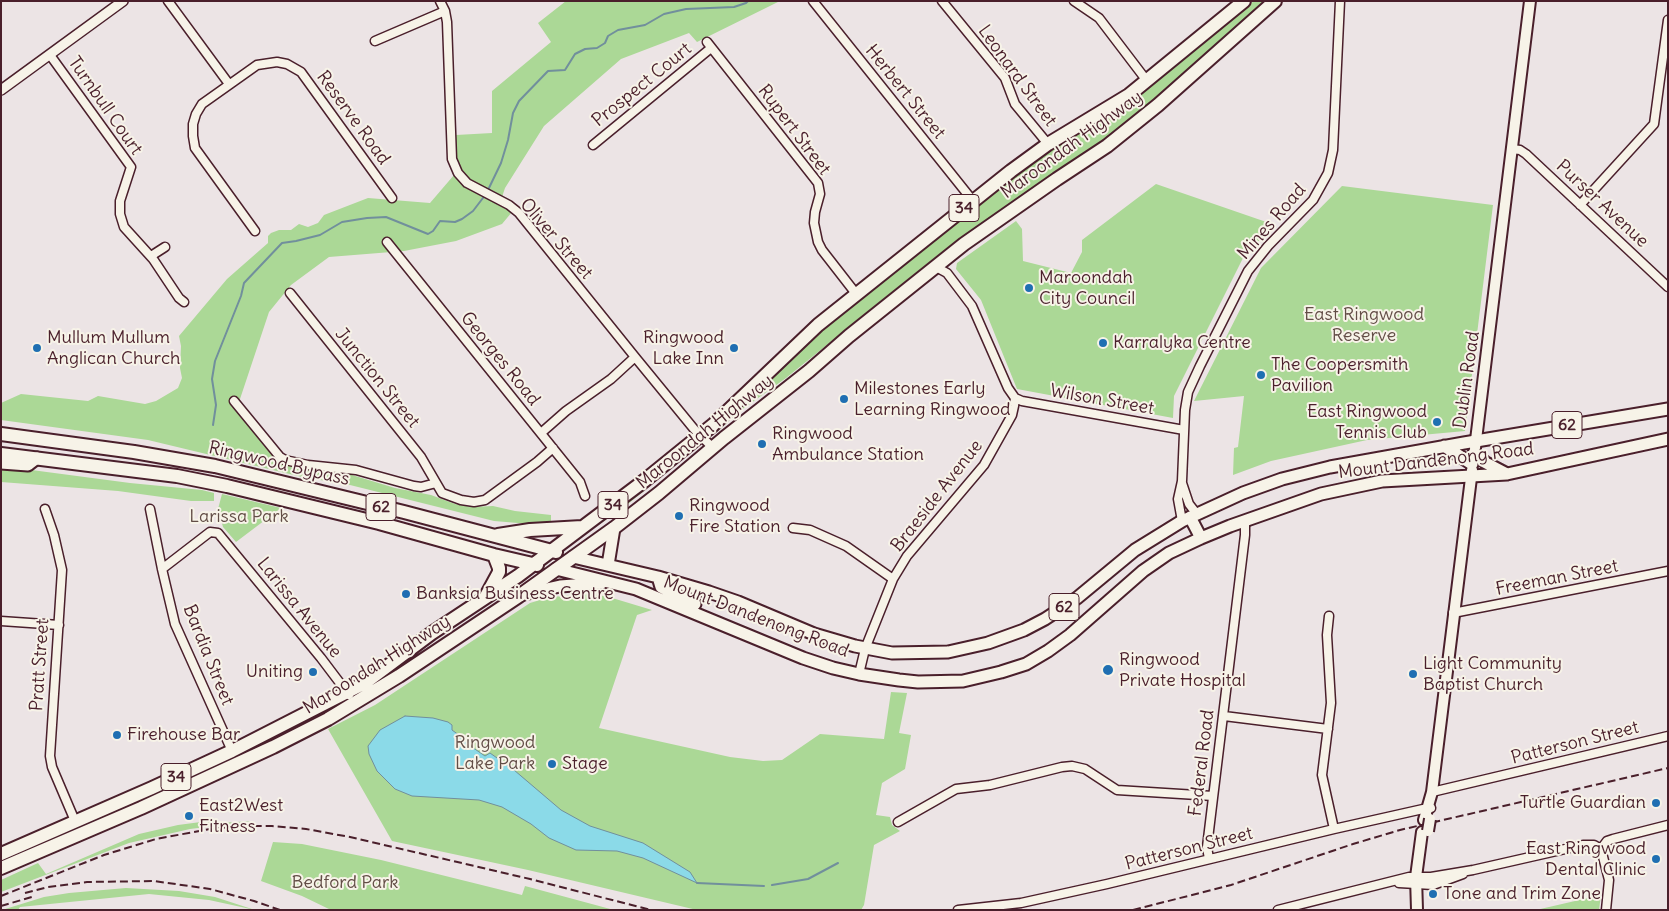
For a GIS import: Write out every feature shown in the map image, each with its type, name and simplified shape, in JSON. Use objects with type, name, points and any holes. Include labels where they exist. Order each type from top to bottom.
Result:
[{"type":"highway","name":"Maroondah Highway","points":[[1,868],[141,808],[273,747],[328,719],[365,683],[417,644],[507,584],[644,482],[752,390],[818,325],[973,202],[1048,144],[1110,108],[1147,81],[1244,1]]},
{"type":"highway","name":"Maroondah Highway","points":[[1,854],[351,698],[426,658],[519,596],[614,528],[964,244],[1107,146],[1158,105],[1275,1]]},
{"type":"highway","name":"Ringwood Bypass","points":[[1,434],[134,452],[215,466],[404,512],[573,557]]},
{"type":"highway","name":"Ringwood Bypass","points":[[1,454],[177,476],[227,486],[379,523],[494,555],[556,569]]},
{"type":"highway","points":[[491,536],[530,530],[582,527]]},
{"type":"highway","points":[[486,597],[499,568],[494,555]]},
{"type":"highway","points":[[417,644],[426,658]]},
{"type":"highway","points":[[135,795],[141,808]]},
{"type":"main road","name":"Dublin Road","points":[[1417,907],[1530,1]]},
{"type":"main road","name":"Mount Dandenong Road","points":[[573,557],[658,577],[709,592],[828,638],[865,649],[901,653],[948,652],[988,643],[1024,630],[1045,619],[1077,598],[1135,550],[1190,517],[1242,493],[1297,475],[1444,446],[1668,409]]},
{"type":"main road","name":"Mount Dandenong Road","points":[[556,569],[636,589],[697,609],[817,663],[859,674],[918,682],[963,681],[1026,664],[1057,645],[1143,571],[1169,554],[1201,538],[1244,521],[1321,494],[1366,483],[1507,474],[1668,439]]},
{"type":"main road","points":[[1444,446],[1486,463],[1507,474]]},
{"type":"main road","points":[[1,463],[28,465],[37,458]]},
{"type":"main road","points":[[1190,517],[1201,538]]},
{"type":"main road","points":[[608,565],[614,528]]},
{"type":"main road","points":[[658,577],[663,588],[697,609],[698,597],[709,592]]},
{"type":"main road","points":[[519,596],[560,586],[613,583]]},
{"type":"street","points":[[1,90],[123,1]]},
{"type":"street","points":[[168,1],[229,84]]},
{"type":"street","name":"Oliver Street","points":[[440,1],[445,11],[452,159],[458,173],[464,180],[509,205],[519,213],[700,436],[713,448]]},
{"type":"street","name":"Herbert Street","points":[[813,1],[973,202]]},
{"type":"street","name":"Leonard Street","points":[[942,1],[1005,78],[1016,104],[1048,144]]},
{"type":"street","points":[[1074,1],[1099,18],[1147,81]]},
{"type":"street","name":"Mines Road","points":[[1190,517],[1178,499],[1182,481],[1185,410],[1188,392],[1253,264],[1313,200],[1328,173],[1333,150],[1340,1]]},
{"type":"street","points":[[375,41],[445,11]]},
{"type":"street","points":[[1580,205],[1654,124],[1668,20]]},
{"type":"street","name":"Prospect Court","points":[[593,145],[709,45]]},
{"type":"street","name":"Rupert Street","points":[[709,45],[818,183],[820,194],[814,223],[818,242],[822,250],[857,294]]},
{"type":"street","name":"Turnbull Court","points":[[50,55],[131,167],[122,195],[120,214],[124,227],[151,256],[179,298],[184,302]]},
{"type":"street","name":"Reserve Road","points":[[255,231],[195,148],[194,124],[196,114],[202,104],[256,65],[277,62],[301,72],[392,198]]},
{"type":"street","name":"Purser Avenue","points":[[1512,149],[1520,150],[1526,154],[1668,286]]},
{"type":"street","name":"Georges Road","points":[[387,242],[580,482],[585,496]]},
{"type":"street","points":[[151,256],[165,247]]},
{"type":"street","points":[[936,266],[947,273],[972,306],[979,318],[1008,388],[1015,398]]},
{"type":"street","name":"Junction Street","points":[[290,293],[421,457],[436,483]]},
{"type":"street","points":[[540,433],[611,379],[635,357]]},
{"type":"street","name":"Wilson Street","points":[[1015,398],[1022,401],[1184,430]]},
{"type":"street","name":"Braeside Avenue","points":[[859,674],[865,649],[893,579],[907,556],[984,465],[1012,415],[1015,398]]},
{"type":"street","points":[[234,402],[280,457],[285,460],[308,465],[356,470],[414,486],[421,487],[436,483],[442,493],[454,498],[474,502],[486,500],[553,448]]},
{"type":"street","name":"Mines Road","points":[[1182,481],[1189,504],[1190,517]]},
{"type":"street","name":"Pratt Street","points":[[45,509],[62,566],[50,756],[52,768],[75,821]]},
{"type":"street","name":"Bardia Street","points":[[150,509],[175,624],[232,752]]},
{"type":"street","name":"Federal Road","points":[[1209,859],[1206,847],[1224,716],[1245,535],[1244,521]]},
{"type":"street","points":[[793,528],[810,530],[846,546],[893,579]]},
{"type":"street","name":"Larissa Avenue","points":[[162,569],[210,532],[218,533],[351,698]]},
{"type":"street","name":"Freeman Street","points":[[1453,613],[1668,571]]},
{"type":"street","points":[[1329,616],[1327,634],[1331,697],[1322,775],[1334,830]]},
{"type":"street","points":[[1,621],[59,625]]},
{"type":"street","points":[[1224,716],[1328,729]]},
{"type":"street","name":"Patterson Street","points":[[1432,792],[1668,736]]},
{"type":"street","points":[[898,822],[956,789],[990,785],[1072,766],[1085,769],[1117,790],[1214,796]]},
{"type":"street","name":"Patterson Street","points":[[958,910],[1021,902],[1107,884],[1334,830],[1428,814]]},
{"type":"street","points":[[1601,849],[1607,841],[1612,839],[1668,825]]},
{"type":"street","points":[[1278,910],[1384,884],[1419,881],[1432,885],[1473,870],[1582,845],[1594,845],[1601,849],[1609,880],[1606,910]]},
{"type":"green space","points":[[566,1],[780,1],[697,42],[689,33],[621,59],[544,126],[505,188],[502,197],[470,180],[460,169],[456,159],[456,135],[492,133],[492,91],[551,42],[538,23]]},
{"type":"green space","points":[[1254,1],[1265,1],[1146,108],[1103,141],[936,257],[786,378],[740,411],[717,432],[715,431],[810,339],[846,310],[1021,171]]},
{"type":"green space","points":[[454,175],[464,187],[512,212],[502,224],[456,241],[404,251],[329,257],[291,285],[269,312],[239,402],[234,406],[278,462],[313,470],[352,475],[395,488],[431,495],[455,504],[472,507],[493,506],[515,511],[551,515],[551,522],[530,524],[494,521],[350,485],[302,477],[148,440],[1,420],[1,403],[21,394],[88,401],[98,396],[145,404],[156,401],[178,388],[182,378],[179,336],[227,279],[268,243],[268,236],[271,233],[279,230],[291,230],[299,224],[308,227],[318,223],[324,215],[368,198],[430,203]]},
{"type":"green space","points":[[1156,184],[1275,225],[1244,256],[1174,396],[1173,418],[1017,389],[981,300],[956,269],[957,263],[1016,221],[1022,229],[1023,261],[1071,273],[1082,252],[1082,240]]},
{"type":"green space","name":"East Ringwood Reserve","points":[[1342,186],[1493,205],[1465,431],[1367,440],[1271,461],[1233,475],[1234,448],[1238,447],[1244,396],[1194,401],[1261,268]]},
{"type":"green space","points":[[1,469],[24,469],[202,490],[214,493],[214,501],[191,501],[118,491],[1,482]]},
{"type":"green space","points":[[643,490],[623,508],[570,543]]},
{"type":"green space","name":"Larissa Park","points":[[222,494],[281,508],[236,542],[223,527],[218,509]]},
{"type":"green space","name":"Ringwood Lake Park","points":[[592,594],[652,610],[637,615],[599,728],[730,757],[763,761],[782,760],[820,734],[884,739],[891,692],[907,693],[899,733],[911,735],[905,769],[882,783],[876,815],[890,817],[892,825],[900,831],[874,845],[864,905],[861,910],[697,910],[528,870],[392,841],[328,729],[375,705],[530,603],[550,597]]},
{"type":"green space","points":[[216,820],[218,823],[254,821],[190,829],[129,843],[1,892],[1,880],[38,863],[46,874],[139,834],[178,825]]},
{"type":"green space","name":"Bedford Park","points":[[273,842],[302,844],[381,860],[522,895],[525,886],[614,910],[331,910],[302,896],[261,881]]},
{"type":"green space","points":[[126,888],[179,891],[215,897],[255,910],[209,900],[149,894],[20,907],[18,910],[2,910],[44,897]]},
{"type":"green space","points":[[1601,895],[1599,910],[1536,910]]},
{"type":"water","points":[[405,716],[433,718],[448,722],[452,725],[452,730],[467,741],[466,743],[485,756],[490,753],[514,770],[561,810],[590,826],[643,843],[690,872],[697,883],[643,858],[617,851],[576,850],[549,838],[531,824],[502,807],[479,800],[412,796],[395,789],[377,771],[369,754],[368,746],[380,730]]},
{"type":"waterway","points":[[488,190],[501,163],[513,113],[519,101],[548,71],[565,70],[575,54],[585,49],[597,48],[605,43],[608,36],[618,30],[645,25],[664,14],[686,9],[734,7],[748,1]]},
{"type":"waterway","points":[[213,425],[216,405],[212,379],[215,361],[241,296],[244,283],[282,243],[320,235],[342,222],[367,218],[386,217],[428,234],[433,231],[440,221],[455,222],[462,219],[473,211],[486,194]]},
{"type":"waterway","points":[[772,885],[808,879],[838,863]]},
{"type":"waterway","points":[[697,883],[764,886]]},
{"type":"railway","points":[[1133,910],[1231,885],[1400,830],[1668,768]]},
{"type":"railway","points":[[1,896],[104,855],[156,839],[210,829],[272,826],[306,829],[350,837],[530,879],[651,910]]},
{"type":"railway","points":[[25,893],[48,887],[87,882],[154,881],[210,889],[280,910]]},
{"type":"railway","points":[[1,906],[35,896]]},
{"type":"place","name":"Maroondah City Council","points":[[1029,288]]},
{"type":"place","name":"Karralyka Centre","points":[[1103,343]]},
{"type":"place","name":"Mullum Mullum Anglican Church","points":[[37,348]]},
{"type":"place","name":"Ringwood Lake Inn","points":[[734,348]]},
{"type":"place","name":"The Coopersmith Pavilion","points":[[1261,375]]},
{"type":"place","name":"Milestones Early Learning Ringwood","points":[[844,399]]},
{"type":"place","name":"East Ringwood Tennis Club","points":[[1437,422]]},
{"type":"place","name":"Ringwood Ambulance Station","points":[[762,444]]},
{"type":"place","name":"Ringwood Fire Station","points":[[679,516]]},
{"type":"place","name":"Banksia Business Centre","points":[[406,594]]},
{"type":"place","name":"Ringwood Private Hospital","points":[[1108,670]]},
{"type":"place","name":"Uniting","points":[[313,672]]},
{"type":"place","name":"Light Community Baptist Church","points":[[1413,674]]},
{"type":"place","name":"Firehouse Bar","points":[[117,735]]},
{"type":"place","name":"Stage","points":[[552,764]]},
{"type":"place","name":"Turtle Guardian","points":[[1656,803]]},
{"type":"place","name":"East2West Fitness","points":[[189,816]]},
{"type":"place","name":"East Ringwood Dental Clinic","points":[[1656,859]]},
{"type":"place","name":"Tone and Trim Zone","points":[[1433,894]]}]
